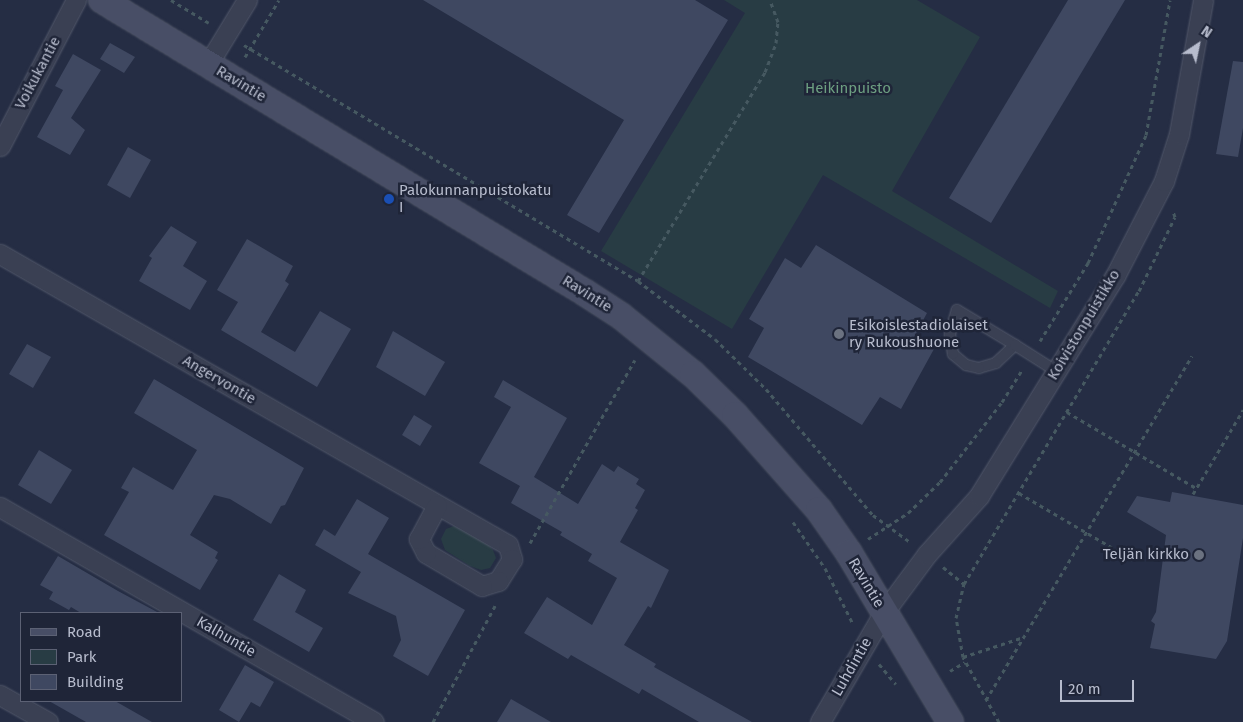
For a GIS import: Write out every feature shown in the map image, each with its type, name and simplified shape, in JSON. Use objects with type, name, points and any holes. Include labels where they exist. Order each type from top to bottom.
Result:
[{"type":"main road","name":"Ravintie","points":[[102,0],[621,316],[693,374],[735,415],[819,510],[849,553],[950,722]]},
{"type":"street","name":"Voikukantie","points":[[0,146],[76,0]]},
{"type":"street","points":[[208,64],[247,0]]},
{"type":"street","name":"Koivistonpuistikko","points":[[884,612],[927,554],[979,496],[1115,276],[1164,182],[1179,134],[1203,0]]},
{"type":"street","name":"Angervontie","points":[[0,254],[508,545],[512,558],[498,582],[482,586],[426,553],[419,539],[437,505]]},
{"type":"street","name":"Kalhuntie","points":[[0,507],[374,722]]},
{"type":"street","name":"Luhdintie","points":[[820,722],[884,612]]},
{"type":"street","points":[[0,695],[48,722]]},
{"type":"lane","points":[[1015,345],[996,363],[979,368],[966,366],[953,354],[950,334],[957,310],[1015,345],[1056,371]]},
{"type":"path","points":[[232,78],[279,0]]},
{"type":"path","points":[[638,281],[765,72],[776,43],[778,22],[770,0]]},
{"type":"path","points":[[825,568],[908,513],[940,482],[1002,402],[1088,263],[1146,135],[1170,0]]},
{"type":"path","points":[[999,722],[963,657],[956,618],[964,584],[1139,291],[1175,217],[1164,182]]},
{"type":"path","points":[[629,352],[643,364]]},
{"type":"path","points":[[986,700],[1192,356]]},
{"type":"path","points":[[525,552],[636,357]]},
{"type":"path","points":[[1193,494],[1243,410]]},
{"type":"path","points":[[1067,412],[1196,488]]},
{"type":"path","points":[[1019,493],[1133,560]]},
{"type":"path","points":[[791,520],[825,568],[864,647],[900,689]]},
{"type":"path","points":[[433,722],[496,603]]},
{"type":"path","points":[[963,657],[1024,637]]},
{"type":"green space","name":"Heikinpuisto","points":[[724,0],[917,0],[980,37],[892,191],[1058,291],[1050,308],[823,175],[732,329],[601,251],[745,13]]},
{"type":"green space","points":[[454,526],[484,540],[493,550],[496,558],[490,568],[481,570],[470,566],[445,550],[441,539],[446,529]]},
{"type":"building","points":[[423,0],[695,0],[728,20],[599,233],[567,215],[624,120]]},
{"type":"building","points":[[1068,0],[1125,0],[991,223],[949,198]]},
{"type":"building","points":[[110,43],[135,57],[124,73],[100,59]]},
{"type":"building","points":[[73,54],[101,70],[71,118],[85,130],[70,155],[37,137],[63,90],[55,86]]},
{"type":"building","points":[[1233,61],[1243,62],[1243,128],[1238,157],[1216,154]]},
{"type":"building","points":[[128,147],[151,160],[130,198],[107,185]]},
{"type":"building","points":[[171,226],[197,242],[183,266],[207,281],[190,310],[139,281],[152,258],[149,256]]},
{"type":"building","points":[[247,239],[293,266],[285,281],[289,284],[261,332],[295,352],[320,311],[351,329],[317,387],[221,330],[238,302],[217,290]]},
{"type":"building","name":"Esikoislestadiolaiset ry Rukoushuone","points":[[816,245],[927,313],[913,339],[934,349],[901,409],[880,397],[862,425],[748,357],[764,328],[749,319],[785,258],[801,268]]},
{"type":"building","points":[[393,331],[445,362],[425,396],[376,367]]},
{"type":"building","points":[[27,344],[51,357],[33,388],[9,374]]},
{"type":"building","points":[[154,379],[304,468],[285,505],[281,506],[271,524],[230,499],[214,495],[190,535],[218,552],[215,558],[218,560],[200,590],[104,535],[129,492],[121,488],[133,467],[173,490],[197,450],[134,413]]},
{"type":"building","points":[[503,380],[567,418],[534,477],[578,504],[602,464],[614,472],[618,466],[639,479],[636,484],[645,490],[635,508],[638,510],[620,542],[669,570],[651,608],[648,606],[624,645],[656,664],[654,667],[752,722],[699,722],[642,689],[639,694],[571,655],[568,659],[524,633],[547,597],[592,625],[617,578],[588,561],[592,554],[560,535],[562,532],[511,503],[520,486],[479,463],[511,407],[494,397]]},
{"type":"building","points":[[414,415],[432,426],[420,446],[402,435]]},
{"type":"building","points":[[39,450],[72,470],[51,504],[18,485]]},
{"type":"building","points":[[1172,492],[1243,505],[1243,538],[1227,641],[1216,659],[1150,648],[1155,624],[1151,621],[1156,612],[1166,535],[1127,512],[1137,496],[1170,502]]},
{"type":"building","points":[[357,499],[389,518],[368,554],[465,610],[428,676],[393,656],[401,640],[396,616],[348,593],[361,572],[315,545],[324,529],[335,536]]},
{"type":"building","points":[[58,556],[157,612],[79,612],[71,607],[69,610],[49,599],[53,592],[40,585]]},
{"type":"building","points":[[279,574],[306,590],[295,612],[323,628],[309,652],[253,620]]},
{"type":"building","points":[[245,665],[274,682],[260,707],[251,702],[239,722],[219,710]]},
{"type":"building","points":[[511,699],[551,722],[497,722]]},
{"type":"building","points":[[51,702],[117,702],[152,722],[86,722]]},
{"type":"place","name":"Palokunnanpuistokatu I","points":[[389,199]]},
{"type":"place","name":"Esikoislestadiolaiset ry Rukoushuone","points":[[839,334]]},
{"type":"place","name":"Teljän kirkko","points":[[1199,555]]}]
